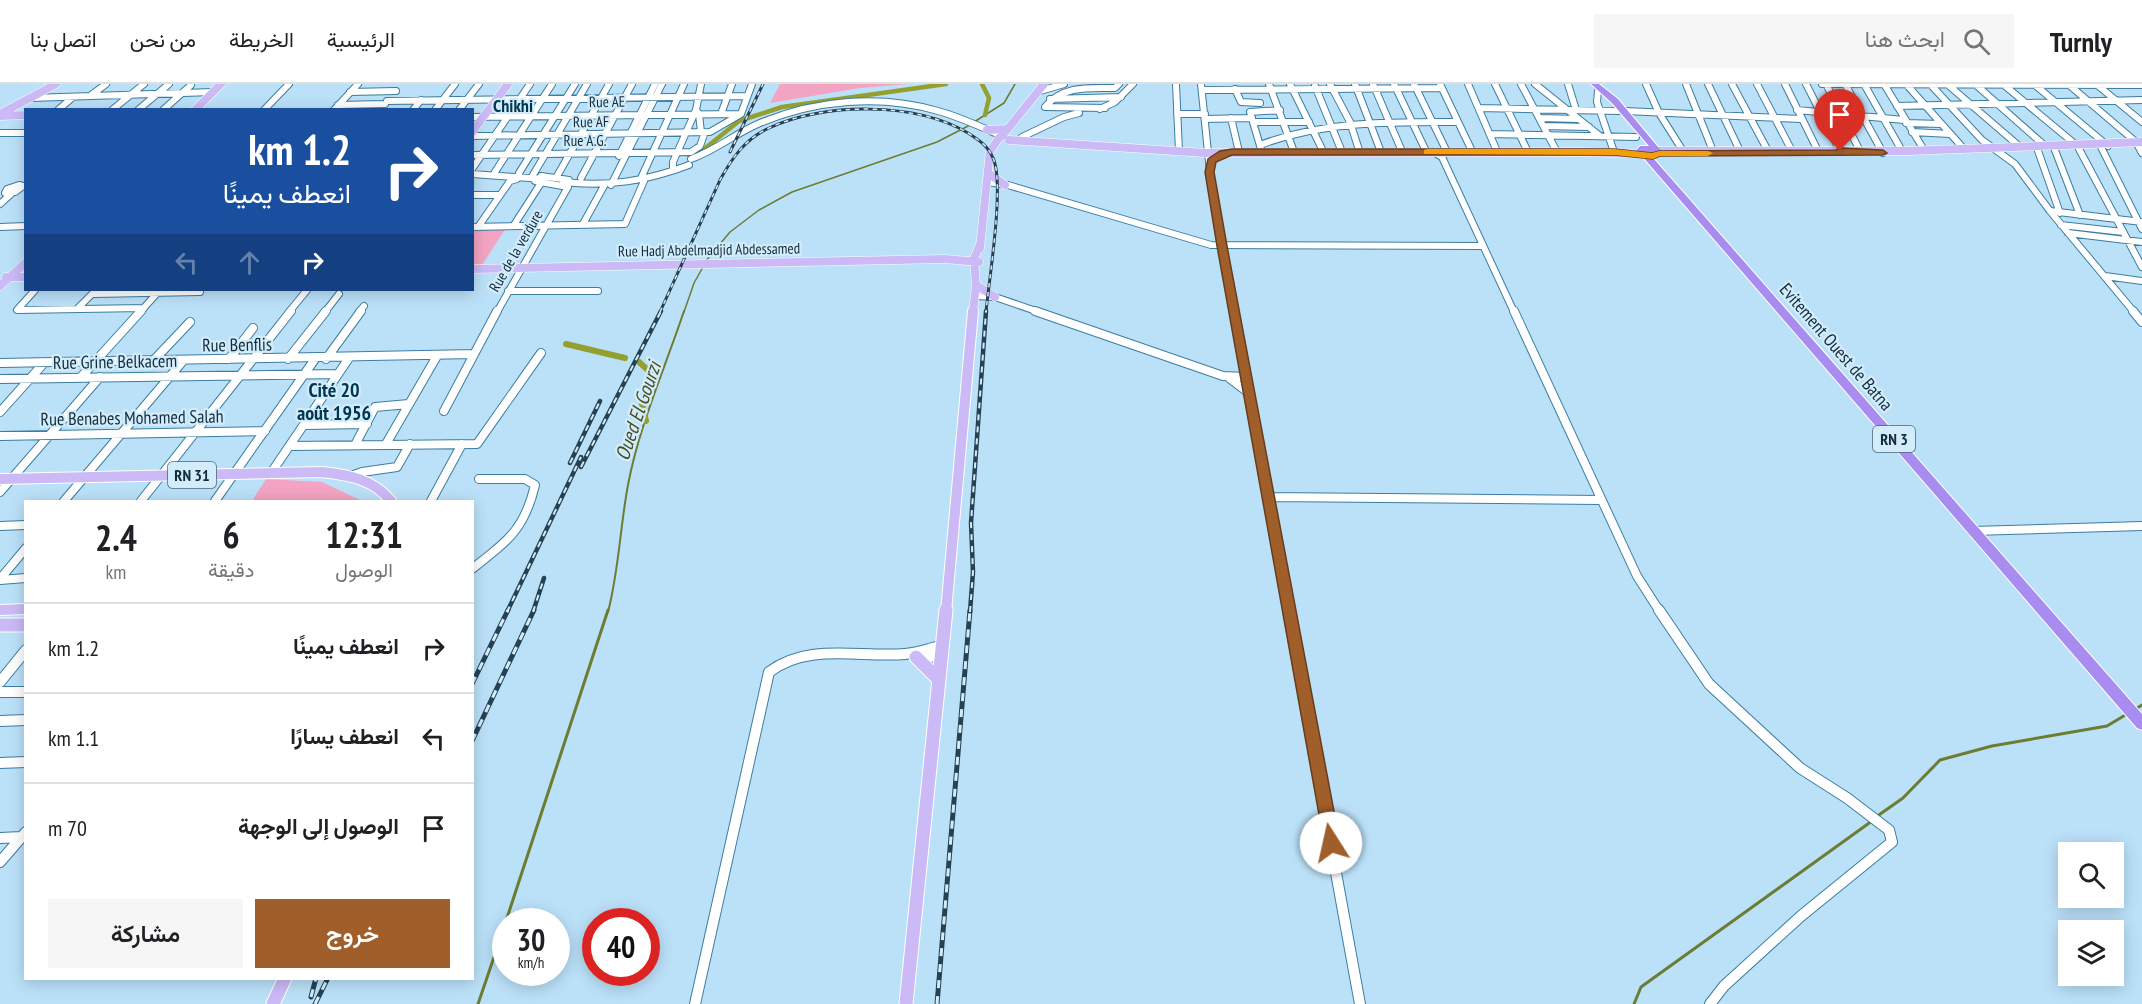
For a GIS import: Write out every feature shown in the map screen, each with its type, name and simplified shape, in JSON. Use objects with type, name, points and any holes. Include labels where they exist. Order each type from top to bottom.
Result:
[{"type":"highway","name":"Evitement Ouest de Batna","points":[[1589,84],[1597,88],[1622,111],[1650,152]]},
{"type":"highway","name":"Evitement Ouest de Batna","points":[[1622,111],[1636,137],[2142,724]]},
{"type":"highway","name":"Evitement Ouest de Batna","points":[[1977,531],[2142,713]]},
{"type":"main road","points":[[0,115],[56,84]]},
{"type":"main road","points":[[197,108],[221,84]]},
{"type":"main road","points":[[493,99],[502,84]]},
{"type":"main road","points":[[478,117],[508,84]]},
{"type":"main road","points":[[906,1004],[961,467],[962,428],[976,285],[974,273],[991,150],[1042,87]]},
{"type":"main road","points":[[0,115],[24,116]]},
{"type":"main road","points":[[982,130],[1004,136],[1179,150],[1226,152],[1261,149],[1427,151]]},
{"type":"main road","points":[[982,130],[1004,136],[1179,150]]},
{"type":"main road","points":[[991,150],[1004,136]]},
{"type":"main road","points":[[1294,151],[1401,149],[1444,155],[1528,151],[1882,152],[2140,145]]},
{"type":"main road","points":[[1650,152],[1882,152],[2040,147]]},
{"type":"main road","points":[[1444,155],[1471,149],[1528,151]]},
{"type":"main road","points":[[1206,151],[1239,151]]},
{"type":"main road","points":[[987,181],[1005,185]]},
{"type":"main road","points":[[957,259],[977,255]]},
{"type":"main road","name":"Rue Hadj Abdelmadjid Abdessamed","points":[[474,269],[957,259],[977,255]]},
{"type":"main road","points":[[957,259],[974,273]]},
{"type":"main road","points":[[0,286],[5,277],[24,263]]},
{"type":"main road","points":[[5,277],[24,277]]},
{"type":"main road","points":[[976,285],[995,297]]},
{"type":"main road","name":"RN 31","points":[[0,479],[322,472],[351,476],[372,483],[390,500]]},
{"type":"main road","points":[[0,610],[24,609]]},
{"type":"main road","points":[[0,626],[24,625]]},
{"type":"main road","points":[[912,655],[938,680]]},
{"type":"main road","points":[[273,1004],[284,980]]},
{"type":"street","points":[[90,96],[106,84]]},
{"type":"street","points":[[108,108],[136,84]]},
{"type":"street","points":[[114,108],[144,84]]},
{"type":"street","points":[[140,108],[169,84]]},
{"type":"street","points":[[266,108],[289,84]]},
{"type":"street","points":[[330,108],[350,84]]},
{"type":"street","points":[[336,107],[358,84]]},
{"type":"street","points":[[374,91],[381,84]]},
{"type":"street","points":[[382,108],[403,84]]},
{"type":"street","points":[[436,108],[455,84]]},
{"type":"street","points":[[460,108],[479,84]]},
{"type":"street","points":[[474,168],[530,84]]},
{"type":"street","points":[[495,172],[552,84]]},
{"type":"street","points":[[519,173],[575,84]]},
{"type":"street","points":[[533,175],[587,84]]},
{"type":"street","points":[[556,178],[609,84]]},
{"type":"street","points":[[581,178],[632,84]]},
{"type":"street","points":[[583,224],[624,153],[628,134],[655,84]]},
{"type":"street","points":[[608,183],[648,114],[662,84]]},
{"type":"street","points":[[475,227],[625,224],[651,153],[684,84]]},
{"type":"street","points":[[673,168],[685,133],[696,113],[701,84]]},
{"type":"street","points":[[721,114],[732,84]]},
{"type":"street","points":[[474,171],[608,183],[643,178],[689,162],[694,151],[700,146],[705,132],[741,114],[752,84]]},
{"type":"street","points":[[1042,87],[1064,84]]},
{"type":"street","points":[[1105,108],[1068,110],[1046,108],[1055,94],[1070,90],[1115,88],[1119,84]]},
{"type":"street","points":[[1022,137],[1064,117],[1105,108],[1121,97],[1133,84]]},
{"type":"street","points":[[1176,84],[1179,150]]},
{"type":"street","points":[[1468,84],[1496,149]]},
{"type":"street","points":[[1495,84],[1528,151]]},
{"type":"street","points":[[1521,84],[1557,151]]},
{"type":"street","points":[[1535,84],[1600,136]]},
{"type":"street","points":[[1568,84],[1575,110]]},
{"type":"street","points":[[1646,84],[1659,113],[1683,151]]},
{"type":"street","points":[[1686,84],[1713,152]]},
{"type":"street","points":[[1708,84],[1740,151]]},
{"type":"street","points":[[1732,84],[1768,151]]},
{"type":"street","points":[[1757,84],[1792,151]]},
{"type":"street","points":[[1785,84],[1818,151]]},
{"type":"street","points":[[1806,84],[1840,151]]},
{"type":"street","points":[[1822,84],[2142,86]]},
{"type":"street","points":[[1826,84],[1860,151]]},
{"type":"street","points":[[1845,84],[1882,152]]},
{"type":"street","points":[[1864,84],[1902,151]]},
{"type":"street","points":[[1884,84],[1924,150]]},
{"type":"street","points":[[1906,84],[1964,149]]},
{"type":"street","points":[[1930,84],[1982,140],[2015,164],[2050,212],[2132,307],[2142,322]]},
{"type":"street","points":[[1947,84],[2019,146]]},
{"type":"street","points":[[1975,84],[2040,147],[2060,213]]},
{"type":"street","points":[[2004,84],[2076,146],[2142,267]]},
{"type":"street","points":[[165,108],[191,85]]},
{"type":"street","points":[[2035,85],[2105,146],[2142,229]]},
{"type":"street","points":[[2068,85],[2140,145]]},
{"type":"street","points":[[2097,85],[2142,122]]},
{"type":"street","points":[[2123,85],[2142,99]]},
{"type":"street","points":[[1360,1004],[1206,151],[1202,87],[1234,89],[1270,86],[1440,86],[1471,149]]},
{"type":"street","points":[[1270,86],[1294,151]]},
{"type":"street","points":[[1291,86],[1322,149]]},
{"type":"street","points":[[1315,86],[1341,151]]},
{"type":"street","points":[[1331,86],[1350,122],[1359,150]]},
{"type":"street","points":[[1355,86],[1380,151]]},
{"type":"street","points":[[1374,86],[1401,149]]},
{"type":"street","points":[[1395,86],[1427,151]]},
{"type":"street","points":[[1415,86],[1482,246],[1637,576],[1709,684],[1800,768],[1864,810],[1889,830],[1892,842],[1801,916],[1724,986],[1710,1004]]},
{"type":"street","points":[[1597,88],[1600,111],[1614,151]]},
{"type":"street","points":[[1234,89],[1241,102],[1260,103]]},
{"type":"street","points":[[350,92],[396,91]]},
{"type":"street","points":[[32,98],[213,93]]},
{"type":"street","points":[[336,107],[443,99],[746,96]]},
{"type":"street","points":[[60,108],[73,97]]},
{"type":"street","points":[[1050,99],[1121,97]]},
{"type":"street","points":[[1897,106],[2142,99]]},
{"type":"street","points":[[415,108],[421,100]]},
{"type":"street","points":[[643,178],[721,151],[761,126],[791,115],[817,109],[862,104],[895,105],[960,120],[982,130]]},
{"type":"street","points":[[1479,108],[1622,111],[1801,119]]},
{"type":"street","points":[[1265,110],[1269,122]]},
{"type":"street","points":[[1280,110],[1251,111],[1261,149],[1289,135],[1350,122],[1456,122]]},
{"type":"street","points":[[1797,110],[1941,124]]},
{"type":"street","points":[[696,113],[705,132]]},
{"type":"street","name":"Rue AE","points":[[478,117],[741,114]]},
{"type":"street","points":[[1177,114],[1269,122],[1309,122]]},
{"type":"street","points":[[1232,118],[1239,151]]},
{"type":"street","points":[[1540,118],[1579,119]]},
{"type":"street","points":[[14,133],[24,126]]},
{"type":"street","points":[[1544,126],[1589,127]]},
{"type":"street","points":[[1,133],[24,132]]},
{"type":"street","name":"Rue AF","points":[[474,134],[705,132]]},
{"type":"street","points":[[1912,132],[1950,134]]},
{"type":"street","points":[[1490,134],[1636,137]]},
{"type":"street","points":[[2053,146],[2080,215]]},
{"type":"street","name":"Rue A.G.","points":[[474,155],[694,151]]},
{"type":"street","points":[[1210,168],[1226,152]]},
{"type":"street","points":[[474,171],[519,173],[608,183]]},
{"type":"street","points":[[475,227],[511,179],[540,182],[514,225]]},
{"type":"street","points":[[987,181],[1015,188]]},
{"type":"street","name":"Rue de la verdure","points":[[444,411],[508,291],[568,187],[540,182]]},
{"type":"street","points":[[1005,185],[1199,242],[1224,247],[1482,246]]},
{"type":"street","points":[[0,187],[15,190]]},
{"type":"street","points":[[0,204],[15,190]]},
{"type":"street","points":[[474,195],[499,195]]},
{"type":"street","points":[[2050,212],[2140,222]]},
{"type":"street","points":[[2061,225],[2122,232]]},
{"type":"street","points":[[0,227],[24,226]]},
{"type":"street","points":[[2068,232],[2142,242]]},
{"type":"street","points":[[1199,242],[1224,247]]},
{"type":"street","points":[[2105,276],[2142,281]]},
{"type":"street","points":[[34,291],[17,310],[143,308]]},
{"type":"street","points":[[81,377],[159,291]]},
{"type":"street","points":[[142,500],[306,291]]},
{"type":"street","points":[[508,291],[598,291]]},
{"type":"street","points":[[77,309],[95,292],[200,292]]},
{"type":"street","points":[[288,359],[339,294]]},
{"type":"street","points":[[975,299],[995,297],[1228,377],[1249,393]]},
{"type":"street","points":[[975,299],[1006,302]]},
{"type":"street","points":[[326,358],[364,306]]},
{"type":"street","points":[[2132,307],[2142,309]]},
{"type":"street","points":[[153,361],[190,322]]},
{"type":"street","points":[[229,360],[253,328]]},
{"type":"street","points":[[290,446],[476,444],[541,353]]},
{"type":"street","name":"Rue Benflis","points":[[0,363],[315,359],[474,354]]},
{"type":"street","points":[[386,444],[437,356]]},
{"type":"street","points":[[271,473],[349,358]]},
{"type":"street","points":[[216,500],[315,359]]},
{"type":"street","points":[[65,500],[183,361]]},
{"type":"street","points":[[0,412],[44,363]]},
{"type":"street","points":[[1217,374],[1246,373]]},
{"type":"street","points":[[1228,377],[1246,373]]},
{"type":"street","name":"Rue Grine Belkacem","points":[[0,379],[338,374]]},
{"type":"street","points":[[0,492],[100,377]]},
{"type":"street","points":[[355,445],[377,406],[409,404]]},
{"type":"street","points":[[304,425],[367,424]]},
{"type":"street","name":"Rue Benabes Mohamed Salah","points":[[0,436],[265,431]]},
{"type":"street","points":[[351,476],[362,472],[397,468],[411,444]]},
{"type":"street","points":[[432,500],[462,444]]},
{"type":"street","points":[[474,567],[521,528],[531,506],[535,485],[525,479],[479,479]]},
{"type":"street","points":[[1268,497],[1601,500]]},
{"type":"street","points":[[0,526],[24,525]]},
{"type":"street","points":[[1977,531],[2142,526]]},
{"type":"street","points":[[0,579],[24,550]]},
{"type":"street","points":[[0,579],[24,578]]},
{"type":"street","points":[[0,682],[24,652]]},
{"type":"street","points":[[695,1004],[769,672],[784,660],[806,655],[912,655],[941,652]]},
{"type":"street","points":[[0,692],[23,692]]},
{"type":"street","points":[[0,721],[24,720]]},
{"type":"street","points":[[1,764],[24,762]]},
{"type":"street","points":[[0,838],[24,835]]},
{"type":"street","points":[[0,861],[24,835]]},
{"type":"shaded area","points":[[780,84],[908,84],[860,88],[770,103]]},
{"type":"shaded area","points":[[506,228],[482,265],[474,265],[474,229]]},
{"type":"shaded area","points":[[266,479],[322,482],[360,500],[253,500]]},
{"type":"waterway","points":[[698,154],[739,121],[782,107],[946,84]]},
{"type":"waterway","points":[[982,84],[989,98],[985,115]]},
{"type":"waterway","name":"Oued El Gourzi","points":[[974,122],[1004,103],[1015,84]]},
{"type":"waterway","name":"Oued El Gourzi","points":[[705,262],[730,232],[759,210],[792,192],[937,142],[970,125]]},
{"type":"waterway","name":"Oued El Gourzi","points":[[684,312],[694,283],[703,267]]},
{"type":"waterway","name":"Oued El Gourzi","points":[[608,612],[633,463],[684,311]]},
{"type":"waterway","points":[[566,344],[625,358]]},
{"type":"waterway","points":[[639,362],[650,372],[642,404],[646,421]]},
{"type":"waterway","name":"Oued El Gourzi","points":[[510,908],[608,610]]},
{"type":"waterway","points":[[2134,710],[2142,705]]},
{"type":"waterway","points":[[1876,817],[1903,798],[1940,760],[1992,746],[2107,726],[2127,714]]},
{"type":"waterway","points":[[1634,1004],[1641,987],[1872,821]]},
{"type":"waterway","name":"Oued El Gourzi","points":[[478,1004],[492,963]]},
{"type":"railway","points":[[730,152],[763,84]]},
{"type":"railway","points":[[660,312],[720,180],[746,143],[760,132],[791,119],[816,113],[870,109],[923,115],[947,123],[976,138],[991,154],[996,171],[997,209],[986,312]]},
{"type":"railway","points":[[581,467],[661,311]]},
{"type":"railway","points":[[970,612],[973,572],[971,523],[986,311]]},
{"type":"railway","points":[[570,463],[600,401]]},
{"type":"railway","points":[[507,612],[581,457]]},
{"type":"railway","points":[[533,612],[544,578]]},
{"type":"railway","points":[[474,680],[508,610]]},
{"type":"railway","points":[[474,737],[534,610]]},
{"type":"railway","points":[[937,1004],[970,610]]},
{"type":"railway","points":[[311,997],[315,980]]},
{"type":"railway","points":[[315,1004],[327,980]]},
{"type":"slow traffic","points":[[1427,152],[1614,152],[1653,156],[1659,153],[1708,153]]},
{"type":"district","name":"Chikhi","points":[[513,106]]},
{"type":"district","name":"Cité 20 août 1956","points":[[334,402]]},
{"type":"route","points":[[1331,843],[1222,246],[1210,163],[1226,152],[1614,152],[1653,156],[1659,153],[1883,153],[1881,151],[1840,151]]}]
